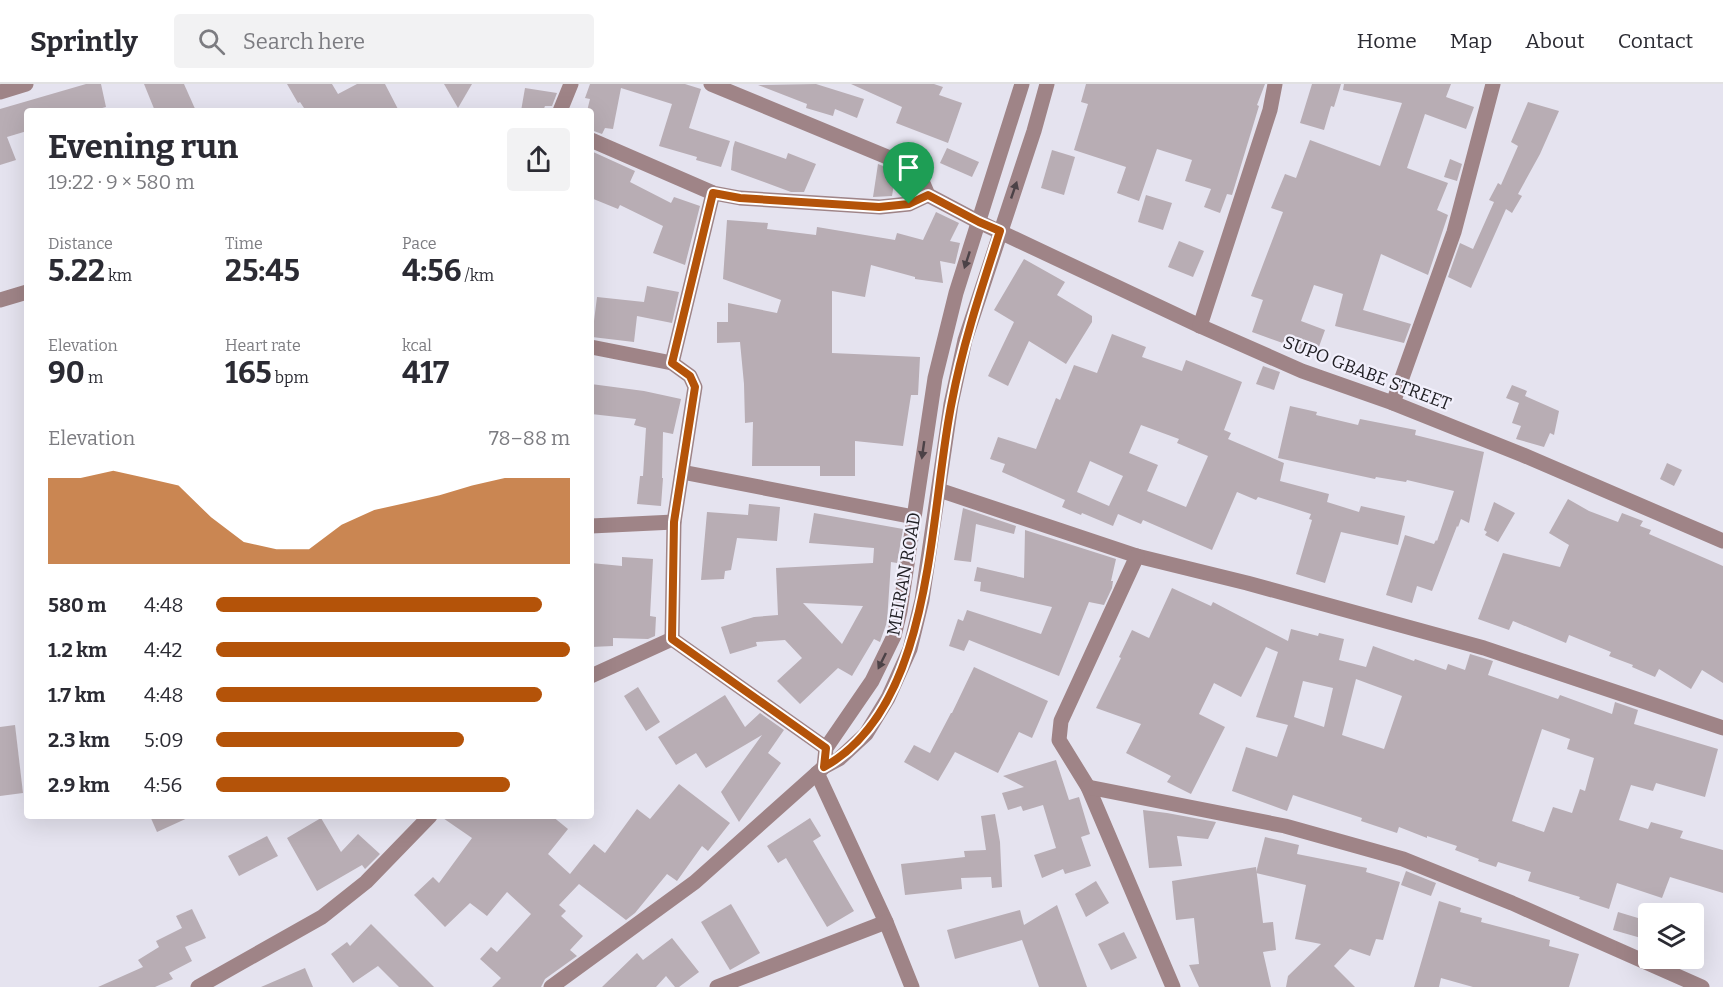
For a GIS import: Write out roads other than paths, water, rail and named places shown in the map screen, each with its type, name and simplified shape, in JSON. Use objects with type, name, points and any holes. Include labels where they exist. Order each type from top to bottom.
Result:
[{"type":"street","points":[[0,92],[26,84]]},
{"type":"street","points":[[561,108],[571,84]]},
{"type":"street","points":[[594,141],[713,193],[740,198],[879,207],[909,204],[928,195],[919,174],[909,166],[711,84]]},
{"type":"street","name":"MEIRAN ROAD","points":[[820,770],[826,748],[872,681],[894,636],[900,611],[935,378],[956,293],[1022,84]]},
{"type":"street","name":"MEIRAN ROAD","points":[[820,770],[839,759],[866,734],[888,698],[910,649],[922,600],[951,404],[965,340],[1034,131],[1047,84]]},
{"type":"street","points":[[1200,326],[1270,110],[1275,84]]},
{"type":"street","points":[[1393,403],[1454,232],[1493,84]]},
{"type":"street","points":[[672,363],[713,193]]},
{"type":"street","name":"SUPO GBABE STREET","points":[[928,195],[979,222],[1200,326],[1302,371],[1393,403],[1523,455],[1723,541]]},
{"type":"street","points":[[0,300],[24,293]]},
{"type":"street","points":[[594,348],[672,363],[690,376],[695,387],[674,522],[672,639]]},
{"type":"street","points":[[682,472],[914,517]]},
{"type":"street","points":[[939,490],[1137,555],[1463,642],[1723,728]]},
{"type":"street","points":[[594,526],[674,522]]},
{"type":"street","points":[[1137,555],[1061,721],[1059,740],[1088,787],[1173,987]]},
{"type":"street","points":[[672,639],[826,748]]},
{"type":"street","points":[[594,675],[672,639]]},
{"type":"street","points":[[550,987],[696,882],[820,770],[886,921],[912,987]]},
{"type":"street","points":[[1088,787],[1286,826],[1403,859],[1512,903],[1702,987]]},
{"type":"street","points":[[198,987],[322,917],[366,882],[427,819]]},
{"type":"street","points":[[717,987],[886,921]]}]
